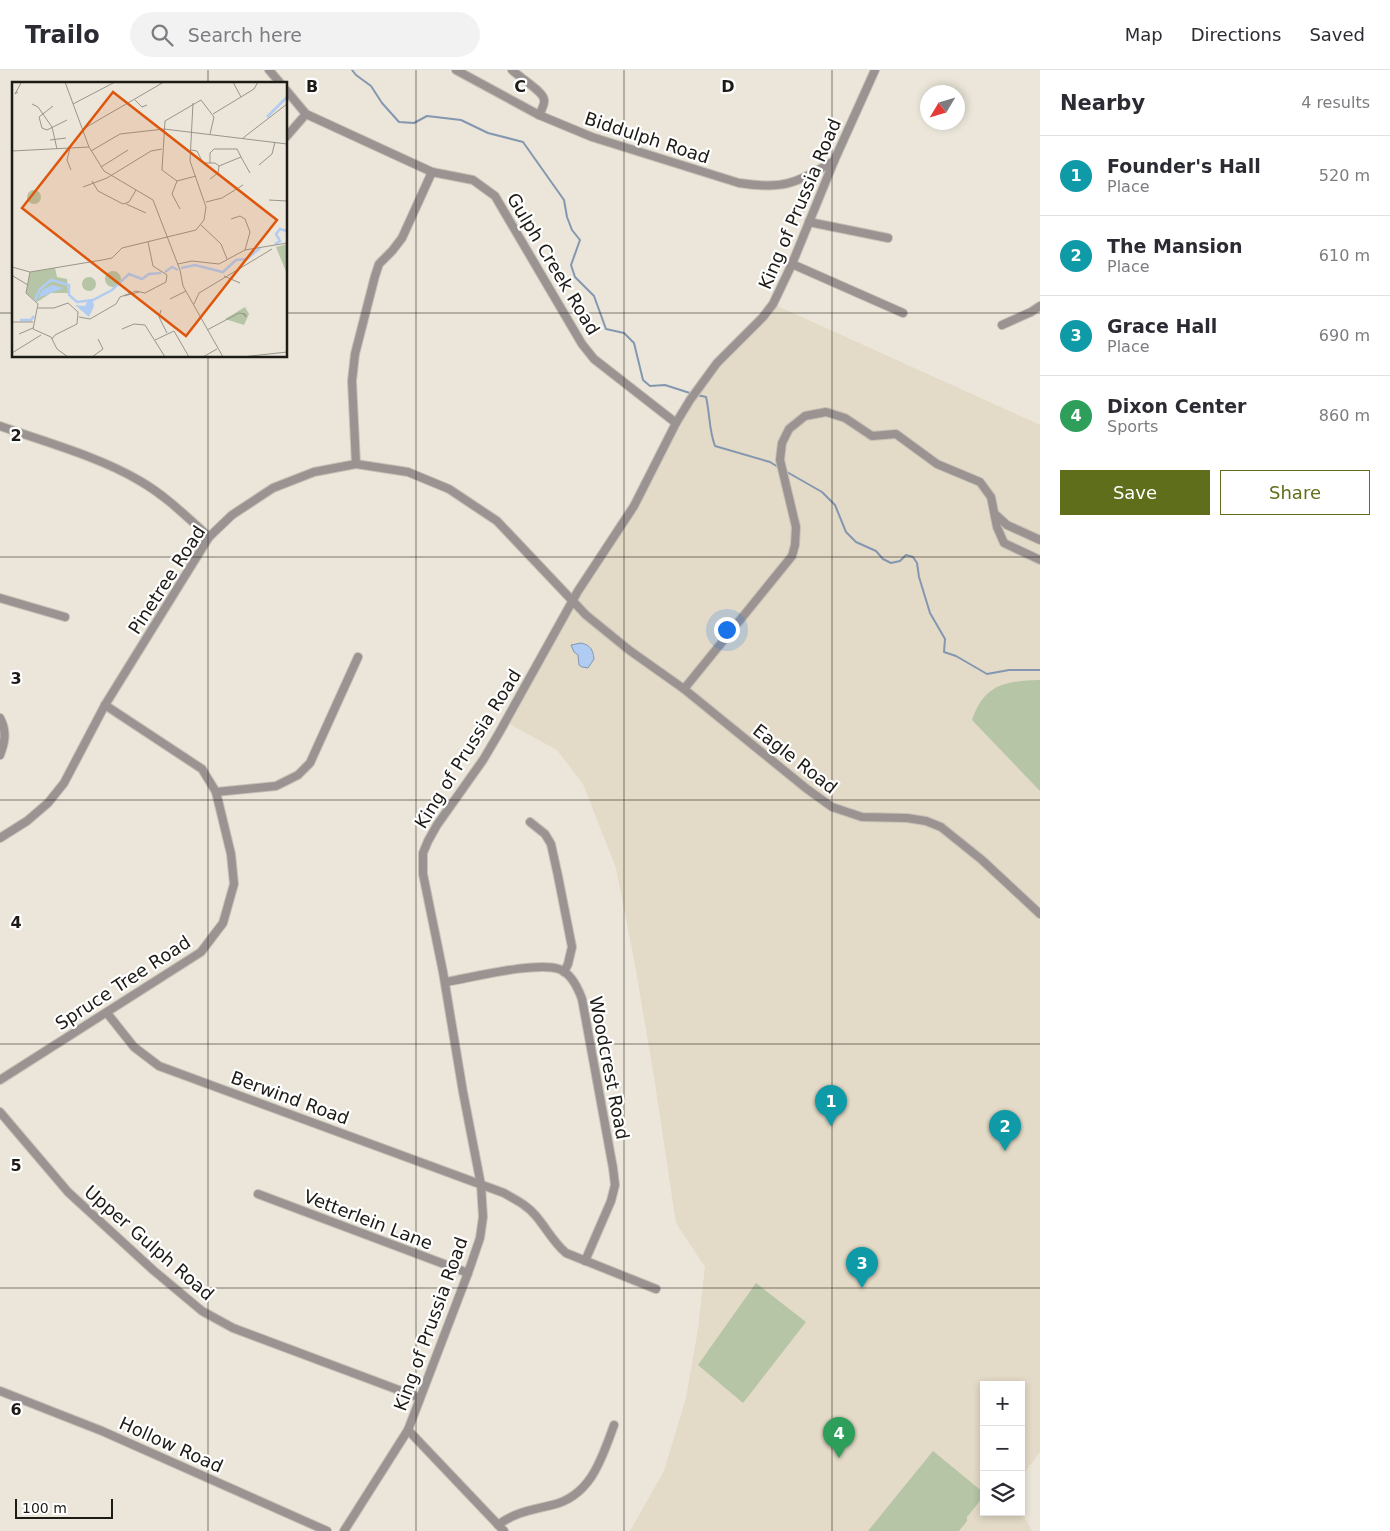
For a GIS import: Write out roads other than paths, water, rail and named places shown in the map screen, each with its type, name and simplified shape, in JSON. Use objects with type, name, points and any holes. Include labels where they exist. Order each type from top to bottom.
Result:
[{"type":"street","points":[[269,70],[279,82]]},
{"type":"street","name":"Biddulph Road","points":[[456,70],[539,115],[592,138],[739,183],[764,187],[782,186],[801,180],[834,161]]},
{"type":"street","points":[[512,70],[521,79],[543,93],[545,100],[539,115]]},
{"type":"street","name":"King of Prussia Road","points":[[344,1531],[408,1430],[468,1273],[480,1238],[482,1224],[481,1185],[445,982],[423,874],[423,853],[438,825],[491,747],[573,602],[634,506],[676,423],[696,390],[717,363],[763,317],[773,304],[875,70]]},
{"type":"street","name":"Gulph Creek Road","points":[[288,92],[306,114],[432,172],[473,180],[495,196],[582,344],[594,359],[676,423]]},
{"type":"street","points":[[288,134],[306,114]]},
{"type":"street","points":[[356,464],[352,381],[355,354],[375,276],[379,264],[392,252],[402,238],[432,172]]},
{"type":"street","points":[[809,222],[888,238]]},
{"type":"street","points":[[792,264],[903,313]]},
{"type":"street","points":[[1002,325],[1040,306]]},
{"type":"street","points":[[684,689],[792,556],[796,545],[796,527],[780,460],[782,443],[789,429],[805,416],[826,412],[845,418],[872,436],[896,434],[938,464],[980,482],[991,497],[997,527],[1004,543],[1040,560]]},
{"type":"street","points":[[0,426],[121,471],[142,482],[177,507],[209,537]]},
{"type":"street","name":"Pinetree Road","points":[[0,838],[27,821],[48,803],[64,783],[105,706],[209,537],[232,515],[273,488],[314,472],[356,464],[408,472],[449,489],[497,521],[573,602]]},
{"type":"street","points":[[996,515],[1007,525],[1040,540]]},
{"type":"street","points":[[0,598],[65,617]]},
{"type":"street","name":"Eagle Road","points":[[573,602],[629,650],[684,689],[807,789],[832,807],[862,817],[907,818],[926,821],[941,827],[982,860],[1040,914]]},
{"type":"street","points":[[216,792],[276,786],[298,775],[310,763],[358,657]]},
{"type":"street","name":"Spruce Tree Road","points":[[0,1080],[200,952],[223,923],[234,884],[231,854],[216,792],[202,769],[105,706]]},
{"type":"street","points":[[0,718],[3,724],[5,743],[0,755]]},
{"type":"street","points":[[445,982],[539,966],[564,972],[572,947],[551,844],[544,834],[530,822]]},
{"type":"street","name":"Woodcrest Road","points":[[564,972],[578,989],[582,999],[615,1185],[611,1201],[585,1261]]},
{"type":"street","name":"Berwind Road","points":[[107,1013],[134,1047],[159,1066],[504,1193],[526,1205],[557,1245],[566,1253],[656,1289]]},
{"type":"street","name":"Upper Gulph Road","points":[[0,1112],[68,1192],[152,1270],[202,1312],[233,1328],[420,1398]]},
{"type":"street","name":"Vetterlein Lane","points":[[258,1194],[468,1273]]},
{"type":"street","name":"Hollow Road","points":[[0,1392],[102,1431],[327,1531]]},
{"type":"street","points":[[498,1525],[508,1516],[555,1505],[578,1494],[586,1485],[601,1459],[614,1425]]},
{"type":"street","points":[[408,1430],[504,1531]]},
{"type":"water","points":[[581,643],[589,646],[593,653],[594,659],[588,668],[579,665],[578,655],[574,652],[571,645]]},
{"type":"waterway","points":[[352,70],[371,86],[382,103],[399,122],[414,123],[427,116],[461,120],[488,133],[523,142],[564,200],[572,230],[580,240],[571,265],[575,277],[594,296],[606,329],[624,333],[634,343],[643,380],[650,386],[665,385],[693,394]]},
{"type":"waterway","points":[[697,395],[706,397],[715,446],[770,462],[778,467]]},
{"type":"waterway","points":[[787,472],[822,492],[835,505],[846,532],[856,542],[876,551],[883,559],[891,563],[900,561],[906,555],[913,557],[917,563],[919,577],[930,613],[945,639],[944,652],[956,656],[987,674],[1009,670],[1040,670]]},
{"type":"place","name":"Founder's Hall","points":[[831,1126]]},
{"type":"place","name":"The Mansion","points":[[1005,1151]]},
{"type":"place","name":"Grace Hall","points":[[862,1288]]},
{"type":"place","name":"Dixon Center","points":[[839,1458]]}]
